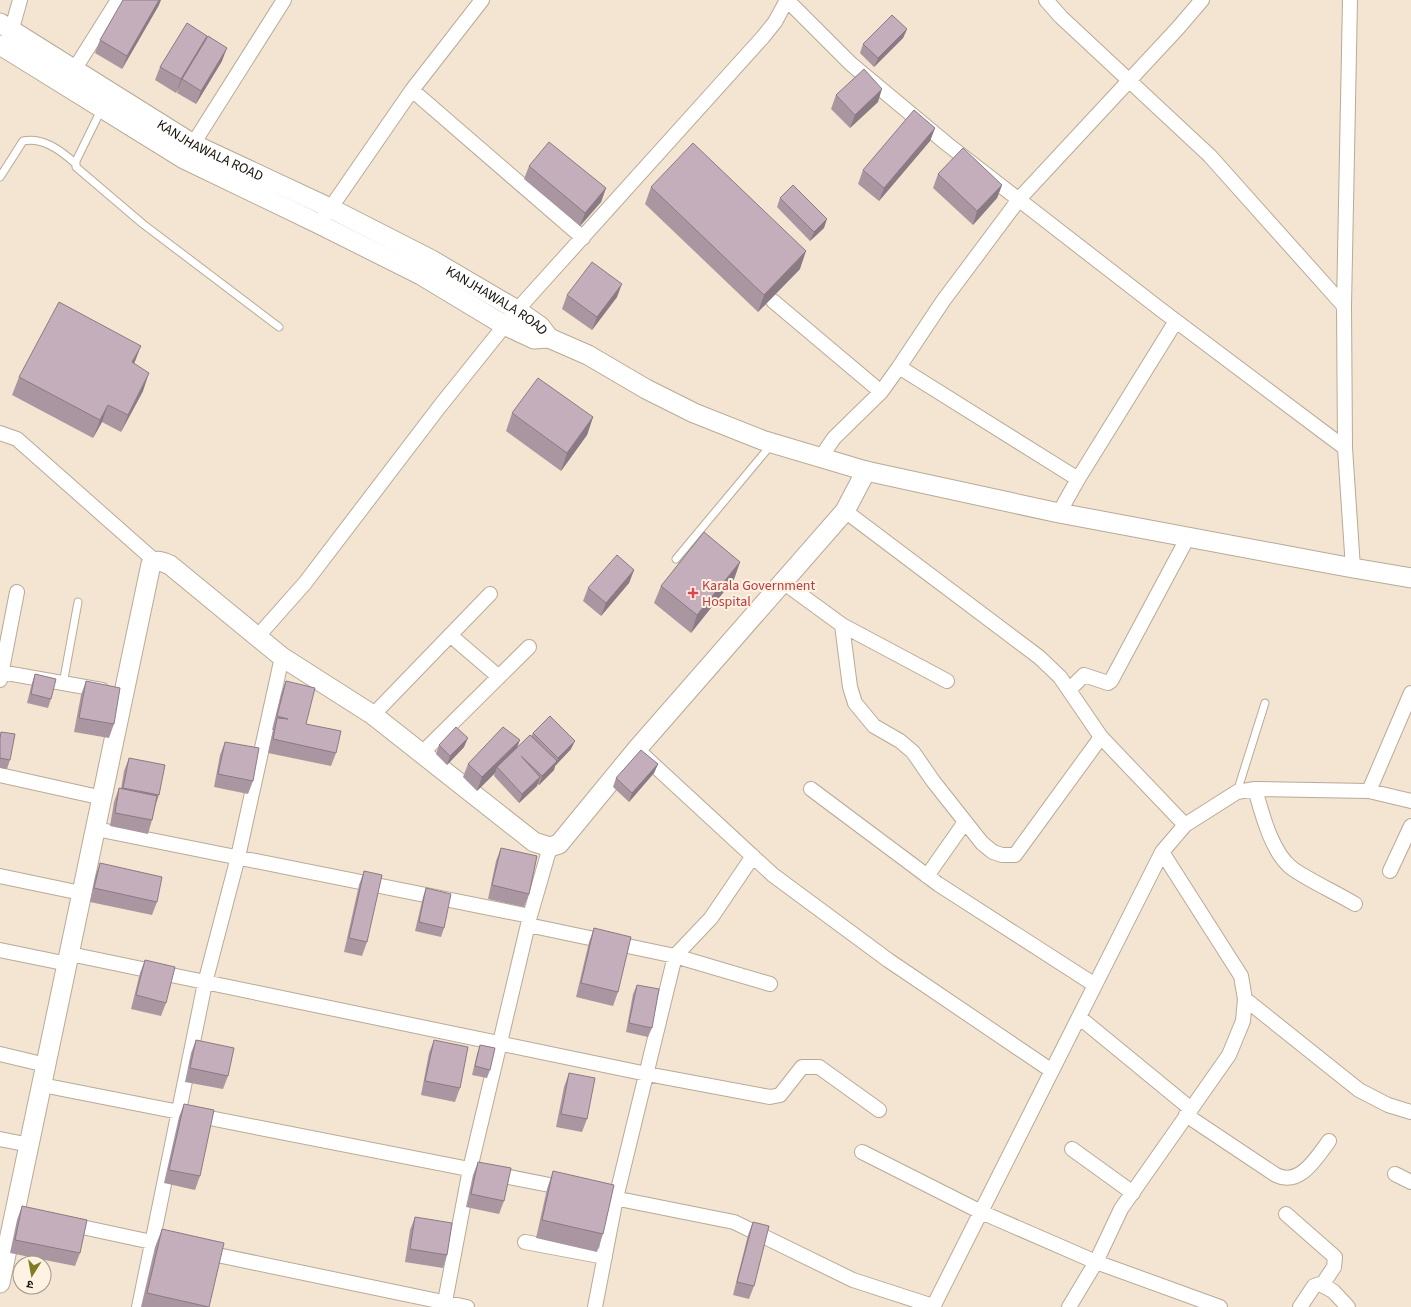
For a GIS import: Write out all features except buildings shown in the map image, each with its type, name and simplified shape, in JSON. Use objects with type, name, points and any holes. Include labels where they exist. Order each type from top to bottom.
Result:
[{"type":"main road","name":"KANJHAWALA ROAD","points":[[6,27],[69,77],[102,108],[189,152],[319,224],[421,275],[504,325],[534,338],[549,338]]},
{"type":"main road","name":"KANJHAWALA ROAD","points":[[3,47],[69,77],[189,152],[330,208],[430,259],[516,310],[540,326],[549,338]]},
{"type":"main road","points":[[549,338],[588,356],[646,389],[694,413],[772,443],[866,471],[1059,513],[1411,578]]},
{"type":"main road","points":[[0,1283],[22,1215],[30,1145],[69,959],[81,893],[103,798],[151,564],[155,561],[161,561],[170,565],[282,657],[373,714],[534,842],[550,847],[559,844],[637,749],[844,511],[866,471]]},
{"type":"street","points":[[3,47],[6,27],[20,0]]},
{"type":"street","points":[[69,77],[118,0]]},
{"type":"street","points":[[189,152],[284,0]]},
{"type":"street","points":[[319,224],[412,90],[482,0]]},
{"type":"street","points":[[258,636],[305,583],[440,406],[516,310],[583,238],[687,120],[763,37],[775,22],[787,0],[856,69],[947,144],[1020,198],[1176,321],[1345,448]]},
{"type":"street","points":[[1046,0],[1061,17],[1210,156],[1344,306]]},
{"type":"street","points":[[821,457],[834,438],[881,392],[943,301],[1020,198],[1178,28],[1202,0]]},
{"type":"street","points":[[1350,0],[1344,306],[1345,448],[1353,568]]},
{"type":"street","points":[[412,90],[583,238]]},
{"type":"street","points":[[772,301],[881,392]]},
{"type":"street","points":[[1059,513],[1078,479],[1176,321]]},
{"type":"street","points":[[899,367],[1078,479]]},
{"type":"street","points":[[0,434],[17,439],[155,561]]},
{"type":"street","points":[[844,511],[1039,657],[1060,677],[1101,737],[1185,825]]},
{"type":"street","points":[[1069,690],[1084,675],[1103,683],[1112,681],[1188,537]]},
{"type":"street","points":[[783,582],[842,625],[947,681]]},
{"type":"street","points":[[17,592],[1,675],[124,693]]},
{"type":"street","points":[[373,714],[490,594]]},
{"type":"street","points":[[842,625],[850,687],[855,703],[874,726],[900,741],[913,752],[933,781],[965,822],[982,843],[993,852],[1002,855],[1015,855],[1101,737]]},
{"type":"street","points":[[450,634],[499,677]]},
{"type":"street","points":[[422,753],[529,647]]},
{"type":"street","points":[[139,1307],[205,983],[238,857],[282,657]]},
{"type":"street","points":[[1369,791],[1411,693]]},
{"type":"street","points":[[637,749],[774,875],[888,960],[1052,1071]]},
{"type":"street","points":[[0,775],[103,798]]},
{"type":"street","points":[[811,789],[927,876],[1095,985]]},
{"type":"street","points":[[1255,789],[1264,822],[1281,856],[1292,868],[1356,904]]},
{"type":"street","points":[[42,1085],[734,1222],[853,1280],[933,1307],[1162,852],[1185,825],[1237,792],[1255,789],[1369,791],[1411,801]]},
{"type":"street","points":[[927,876],[965,822]]},
{"type":"street","points":[[1390,871],[1411,826]]},
{"type":"street","points":[[96,829],[238,857],[529,920],[675,956],[770,984]]},
{"type":"street","points":[[444,1305],[470,1169],[529,920],[550,847]]},
{"type":"street","points":[[1069,1307],[1096,1262],[1122,1209],[1229,1055],[1243,1021],[1246,999],[1241,976],[1162,852]]},
{"type":"street","points":[[595,1307],[616,1198],[675,956],[711,918],[753,856]]},
{"type":"street","points":[[0,876],[81,893]]},
{"type":"street","points":[[0,950],[69,959],[205,983],[647,1074],[770,1097],[780,1095],[802,1067],[819,1067],[879,1110]]},
{"type":"street","points":[[1246,999],[1359,1090],[1388,1105],[1411,1112]]},
{"type":"street","points":[[1079,1017],[1189,1112],[1276,1175],[1287,1178],[1304,1172],[1329,1141]]},
{"type":"street","points":[[0,1054],[46,1065]]},
{"type":"street","points":[[0,1139],[30,1145]]},
{"type":"street","points":[[1072,1149],[1133,1193]]},
{"type":"street","points":[[862,1152],[981,1212],[1096,1262],[1220,1307]]},
{"type":"street","points":[[1395,1174],[1411,1182]]},
{"type":"street","points":[[1286,1214],[1335,1257],[1334,1267],[1322,1285]]},
{"type":"street","points":[[53,1221],[175,1246]]},
{"type":"street","points":[[525,1242],[605,1257]]},
{"type":"street","points":[[190,1250],[444,1305],[467,1307]]},
{"type":"street","points":[[1300,1307],[1314,1286],[1322,1285],[1333,1291],[1348,1307]]},
{"type":"lane","points":[[75,163],[102,108]]},
{"type":"lane","points":[[0,176],[23,141],[42,141],[62,152],[75,163],[76,167],[143,224],[279,327]]},
{"type":"lane","points":[[676,559],[772,443]]},
{"type":"lane","points":[[62,684],[78,602]]},
{"type":"lane","points":[[1237,792],[1265,703]]},
{"type":"place","name":"Karala Government Hospital","points":[[693,593]]}]
